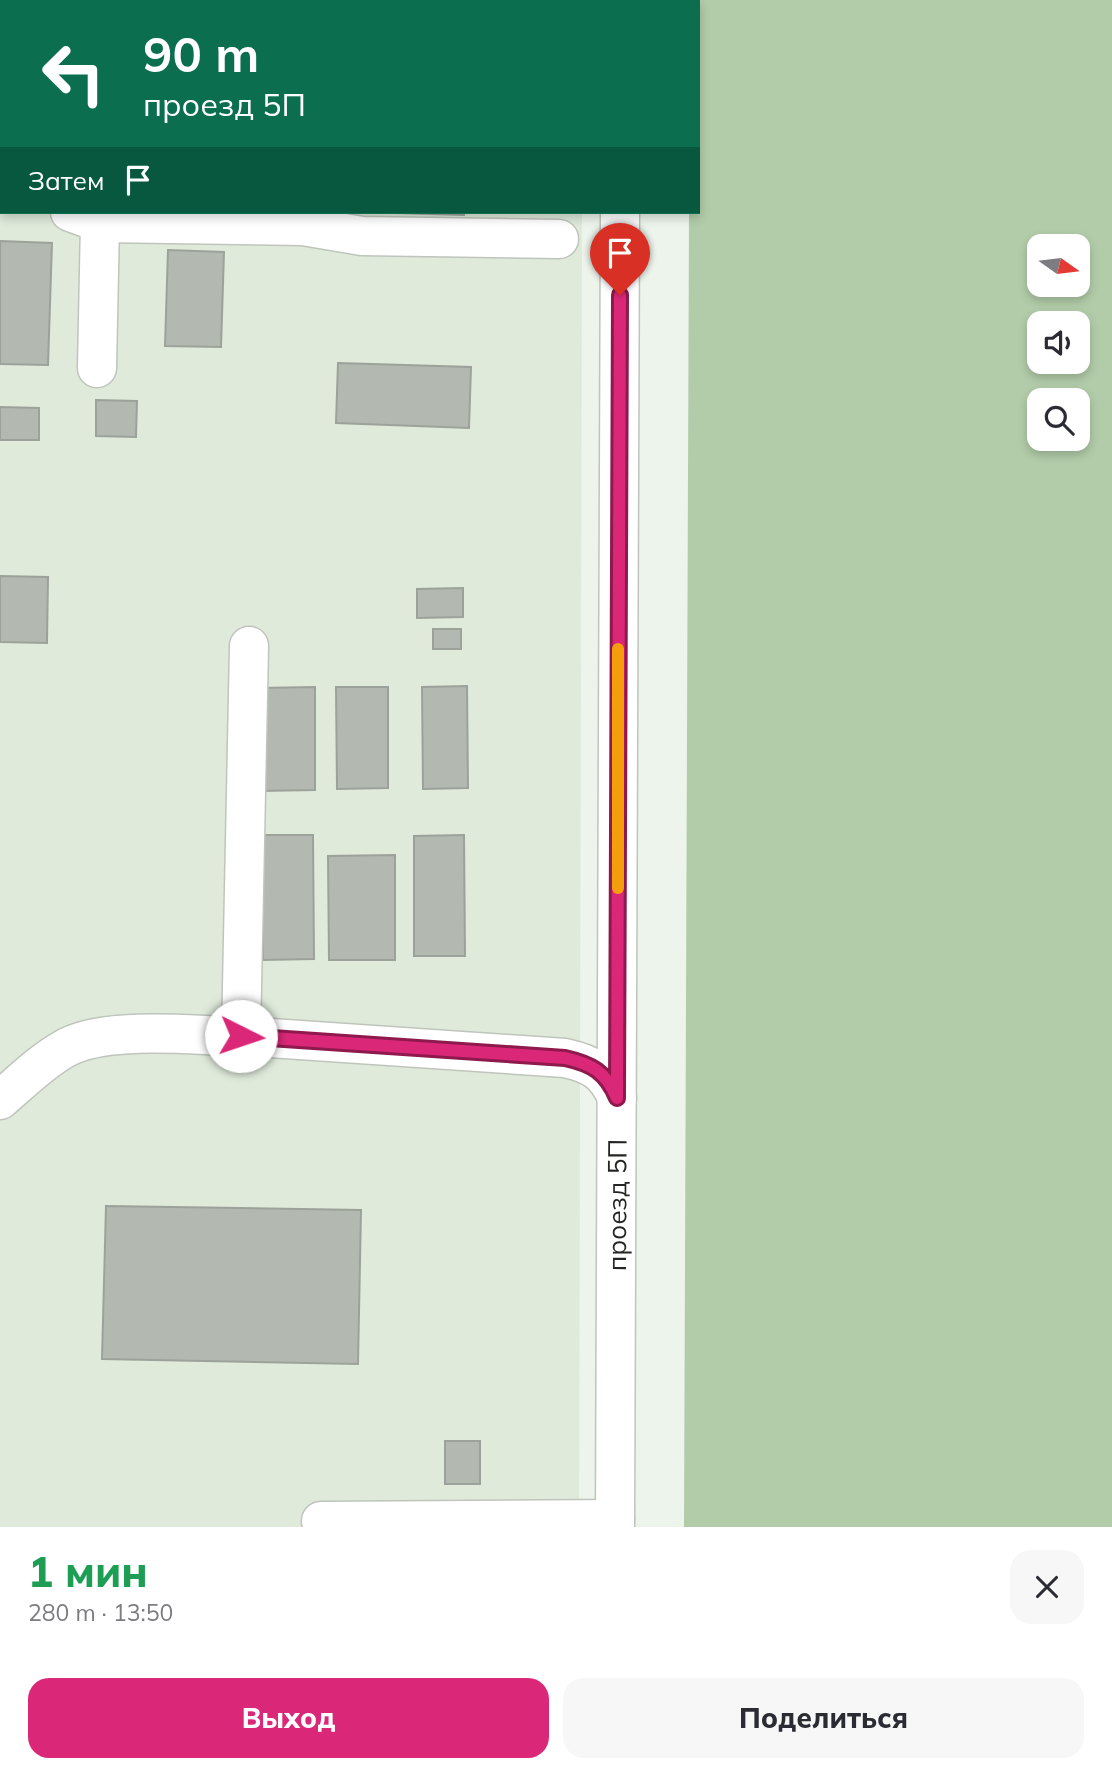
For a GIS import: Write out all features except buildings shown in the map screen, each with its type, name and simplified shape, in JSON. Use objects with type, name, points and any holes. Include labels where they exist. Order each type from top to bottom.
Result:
[{"type":"street","name":"проезд 5П","points":[[615,1523],[620,214]]},
{"type":"street","points":[[97,368],[85,218],[303,219],[362,236],[559,239]]},
{"type":"street","points":[[241,1036],[249,646]]},
{"type":"street","points":[[0,1100],[62,1049],[84,1039],[109,1035],[241,1036],[565,1058],[589,1064],[601,1072],[617,1098]]},
{"type":"street","points":[[320,1521],[615,1523]]},
{"type":"shaded area","points":[[0,214],[582,214],[579,1527],[0,1527]]},
{"type":"green space","points":[[700,0],[1112,0],[1112,1527],[684,1527],[689,214],[700,214]]},
{"type":"slow traffic","points":[[618,649],[618,888]]},
{"type":"route","points":[[241,1036],[565,1058],[589,1064],[601,1072],[611,1083],[617,1098],[620,295]]}]
